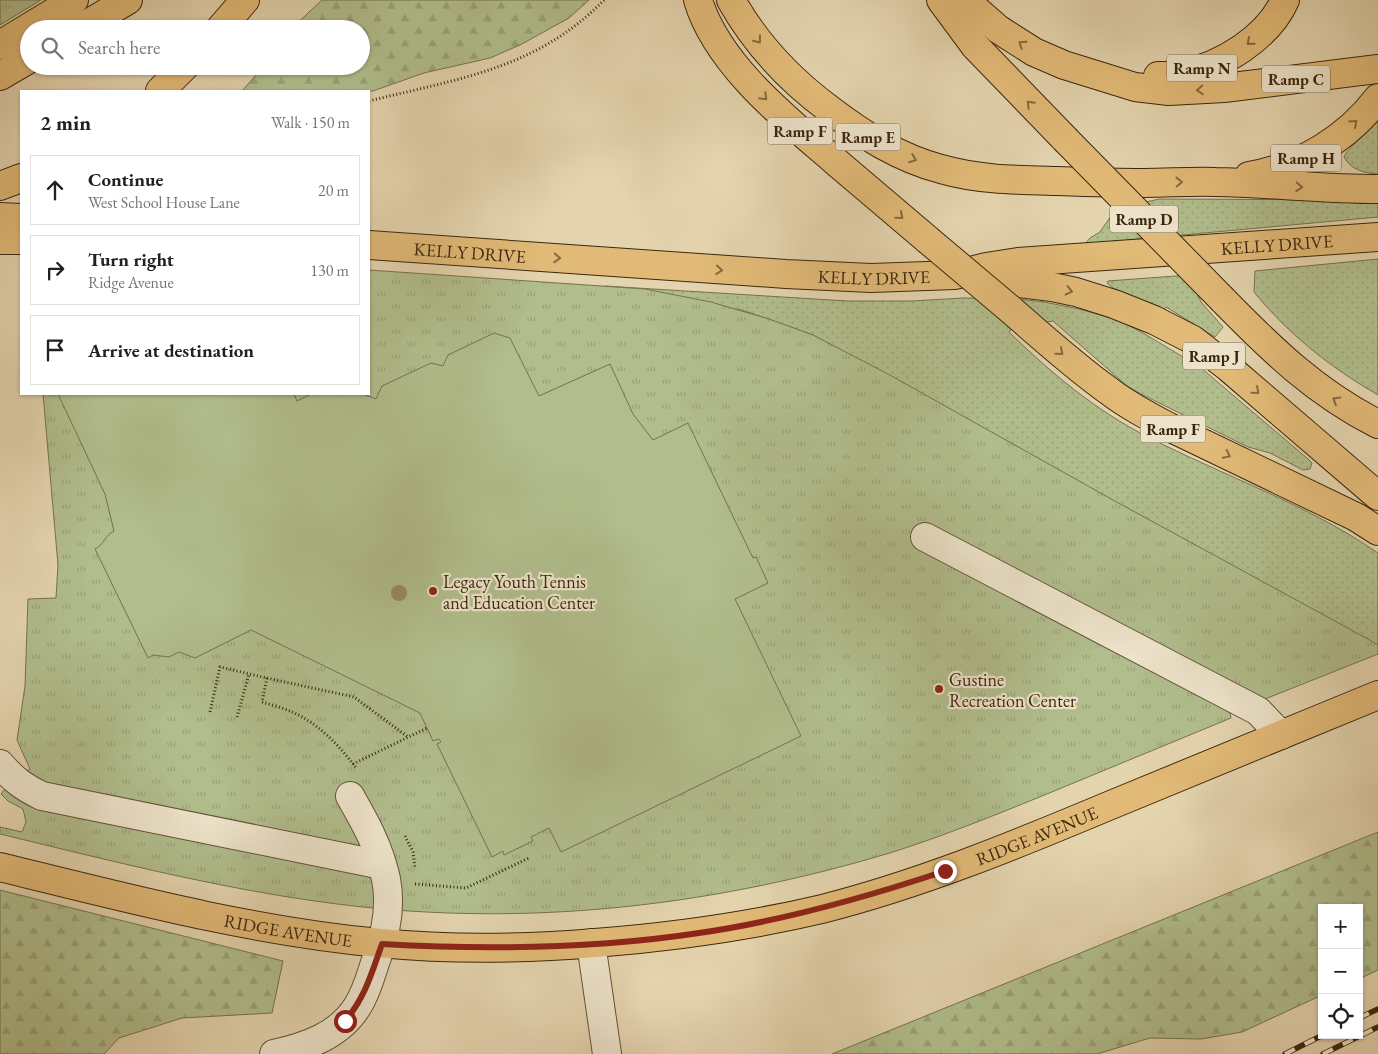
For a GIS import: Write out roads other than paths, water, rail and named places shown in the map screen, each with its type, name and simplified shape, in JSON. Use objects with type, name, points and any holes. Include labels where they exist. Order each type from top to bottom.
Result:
[{"type":"main road","points":[[41,20],[74,0]]},
{"type":"main road","points":[[94,20],[128,0]]},
{"type":"main road","points":[[228,20],[246,0]]},
{"type":"main road","name":"Ramp F","points":[[698,0],[714,34],[729,57],[761,95],[792,124],[1084,372],[1138,411],[1356,517],[1378,531]]},
{"type":"main road","name":"Ramp E","points":[[732,0],[742,20],[775,61],[814,98],[882,146],[940,169],[1013,181],[1216,182],[1340,190],[1378,190]]},
{"type":"main road","name":"Ramp D","points":[[942,0],[975,46],[1223,300],[1295,370],[1327,394],[1378,424]]},
{"type":"main road","name":"Ramp N","points":[[965,0],[998,28],[1034,52],[1064,66],[1099,76],[1151,77],[1182,74],[1207,67],[1232,56],[1250,43],[1268,26],[1284,0]]},
{"type":"main road","points":[[0,45],[20,33]]},
{"type":"main road","points":[[0,76],[20,64]]},
{"type":"main road","name":"Ramp C","points":[[1099,76],[1135,87],[1169,91],[1224,88],[1378,69]]},
{"type":"main road","points":[[161,90],[176,75]]},
{"type":"main road","name":"Ramp H","points":[[1216,182],[1267,172],[1291,165],[1314,154],[1357,121],[1378,98]]},
{"type":"main road","points":[[0,186],[20,178]]},
{"type":"main road","points":[[0,217],[20,218]]},
{"type":"main road","name":"KELLY DRIVE","points":[[370,245],[786,274],[871,278],[955,275],[986,267],[1018,262],[1378,237]]},
{"type":"main road","points":[[0,240],[20,240]]},
{"type":"main road","name":"Ramp J","points":[[955,275],[1052,287],[1076,292],[1114,304],[1154,320],[1193,340],[1229,368],[1378,496]]},
{"type":"main road","name":"RIDGE AVENUE","points":[[0,867],[183,912],[297,933],[382,944],[463,948],[533,947],[639,940],[717,930],[823,908],[945,871],[1378,695]]},
{"type":"street","points":[[925,537],[1258,711],[1281,735]]},
{"type":"street","points":[[0,764],[14,780],[28,790],[42,796],[382,865]]},
{"type":"street","points":[[274,1054],[297,1049],[316,1042],[345,1021],[357,1007],[364,993],[382,944],[388,914],[386,881],[372,835],[350,796]]},
{"type":"street","points":[[591,944],[607,1054]]},
{"type":"railway","points":[[1363,1016],[1378,1009]]},
{"type":"railway","points":[[1323,1054],[1378,1027]]},
{"type":"railway","points":[[1285,1054],[1318,1038]]},
{"type":"place","name":"Legacy Youth Tennis and Education Center","points":[[433,591]]},
{"type":"place","name":"Gustine Recreation Center","points":[[939,689]]}]
